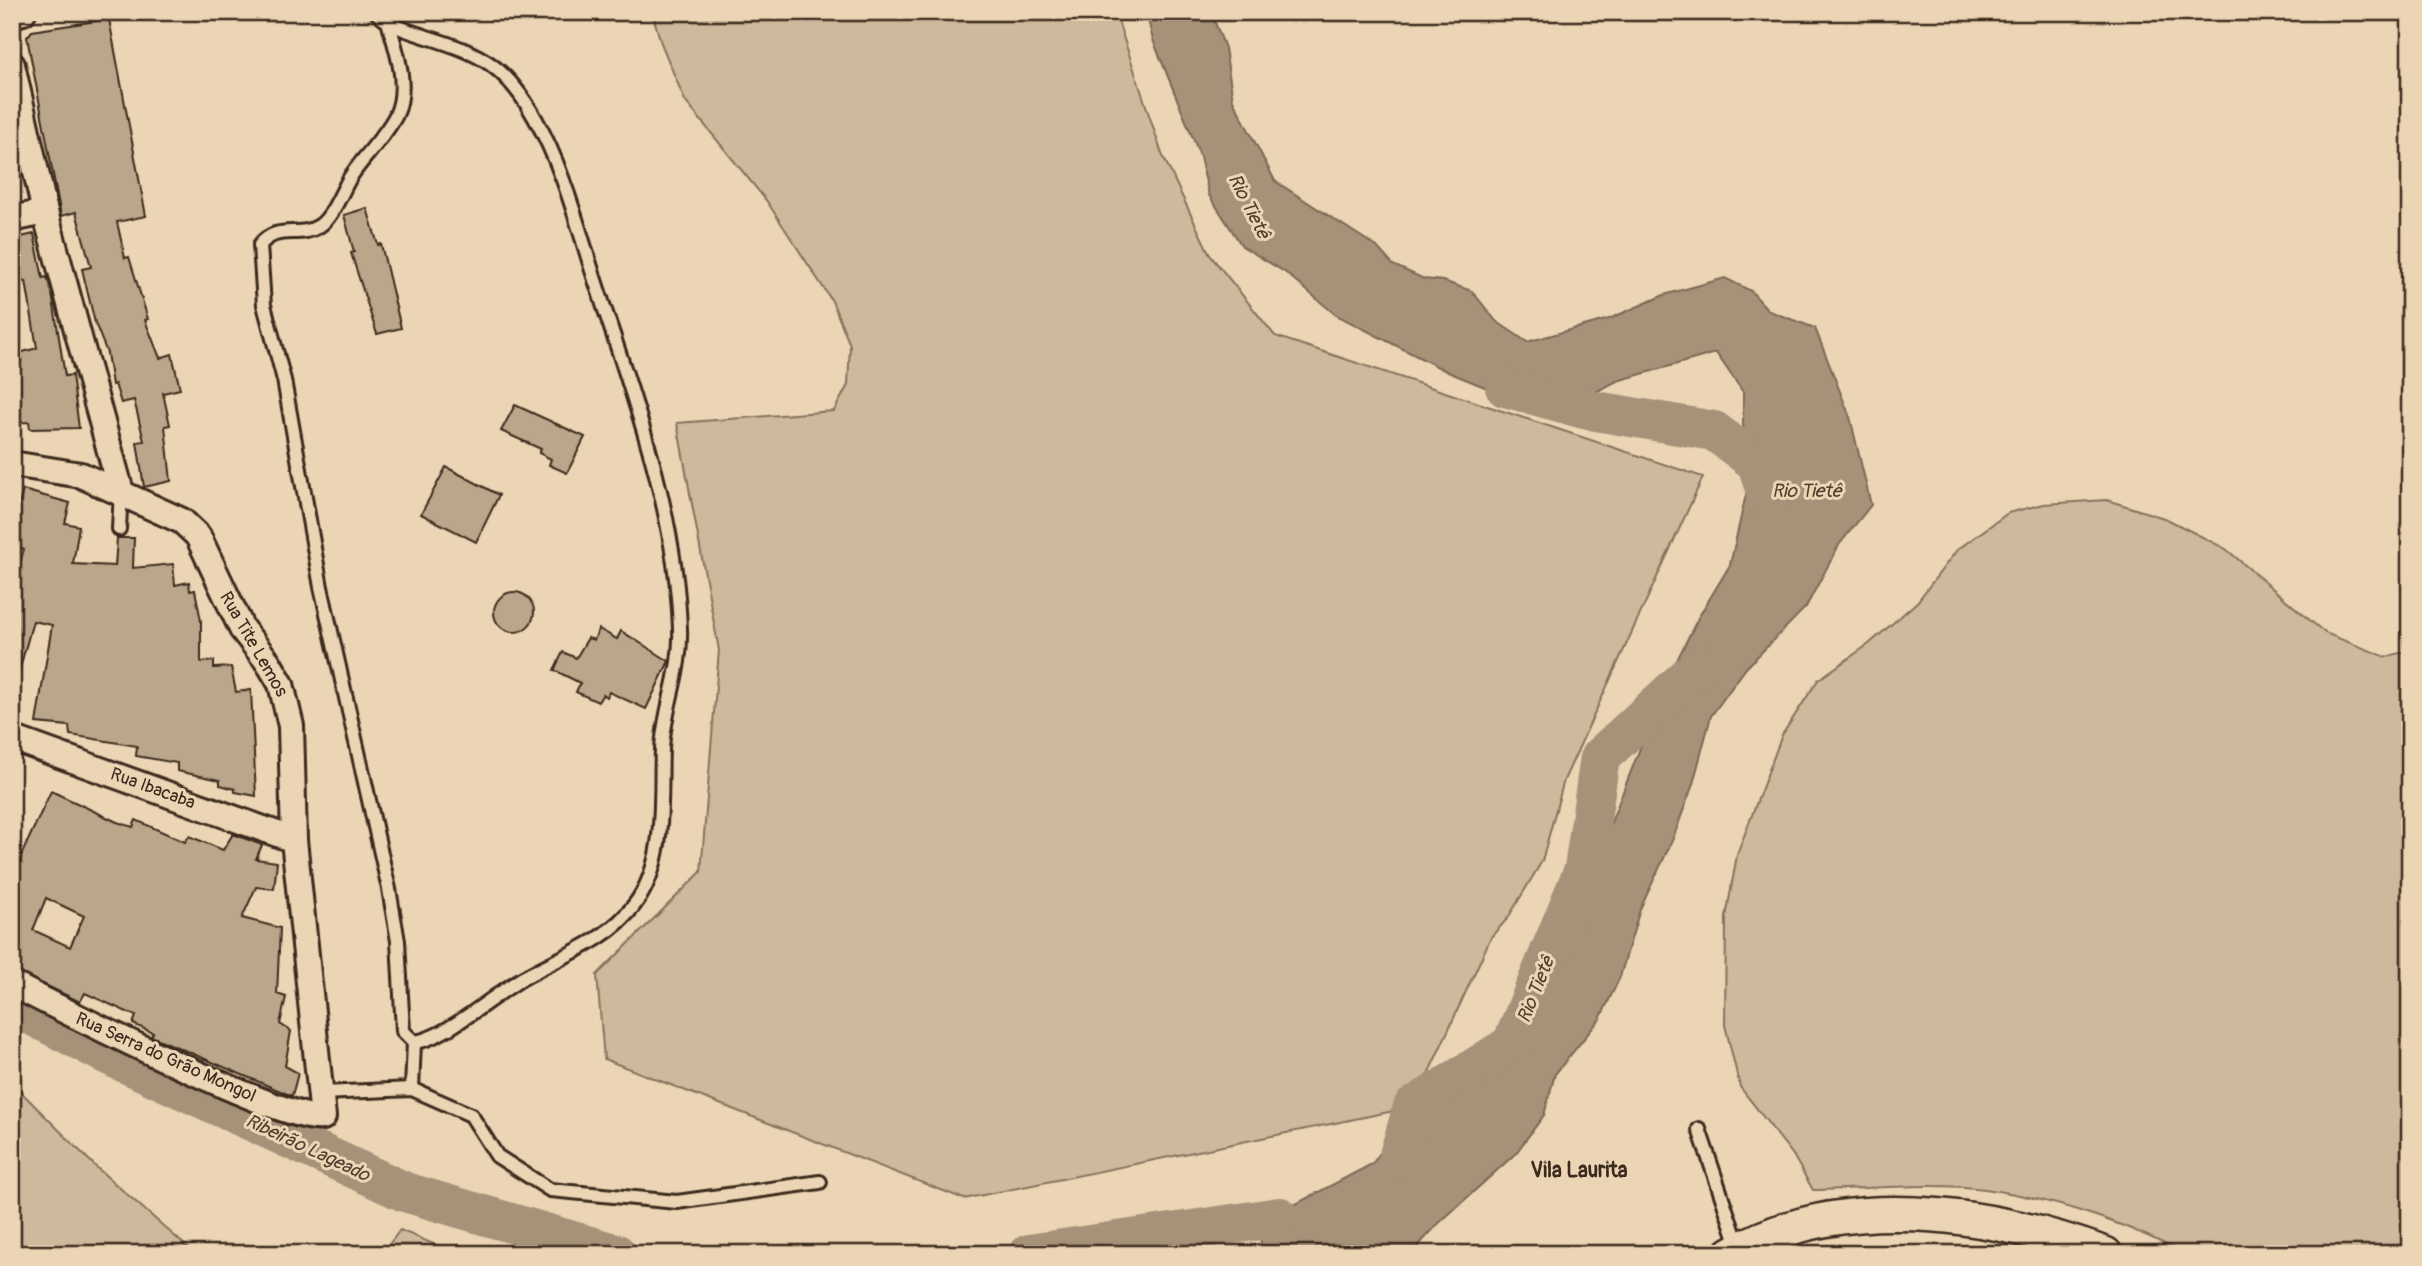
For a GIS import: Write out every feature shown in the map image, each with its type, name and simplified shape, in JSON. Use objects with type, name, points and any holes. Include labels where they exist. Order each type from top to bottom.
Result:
[{"type":"street","points":[[12,15],[23,12]]},
{"type":"street","points":[[12,65],[45,212],[121,492]]},
{"type":"street","points":[[12,219],[45,212]]},
{"type":"street","name":"Rua Tite Lemos","points":[[12,464],[81,475],[182,520],[198,536],[242,629],[268,662],[281,684],[291,726],[294,840],[322,1105]]},
{"type":"street","name":"Rua Ibacaba","points":[[12,738],[294,840]]},
{"type":"street","name":"Rua Serra do Grão Mongol","points":[[12,984],[75,1017],[224,1085],[305,1116],[322,1105]]},
{"type":"street","points":[[1735,1251],[1820,1219],[1889,1215],[2011,1226],[2105,1254]]},
{"type":"lane","points":[[376,12],[389,25],[480,56],[507,75],[537,119],[573,213],[655,474],[671,538],[680,629],[680,664],[662,740],[658,839],[648,881],[636,904],[620,922],[587,945],[500,992],[436,1037],[414,1042]]},
{"type":"lane","points":[[389,25],[400,64],[401,89],[396,114],[352,175],[322,224],[309,230],[279,231],[268,235],[260,245],[264,305],[284,380],[321,587],[389,889],[398,941],[403,1031],[414,1042],[412,1089]]},
{"type":"lane","points":[[119,529],[121,492]]},
{"type":"lane","points":[[322,1105],[412,1089],[471,1115],[497,1156],[550,1189],[677,1202],[820,1182]]},
{"type":"lane","points":[[1699,1129],[1735,1251]]},
{"type":"shaded area","points":[[652,12],[1115,12],[1162,154],[1210,255],[1275,336],[1703,477],[1564,780],[1542,861],[1508,918],[1491,937],[1413,1107],[964,1199],[604,1059],[597,975],[701,872],[719,650],[677,423],[834,411],[848,385],[850,345],[832,301],[766,200],[685,101],[661,43]]},
{"type":"shaded area","points":[[2107,500],[2167,519],[2226,549],[2325,633],[2386,657],[2410,650],[2410,1254],[2184,1254],[2113,1222],[2061,1205],[2010,1193],[1944,1186],[1813,1190],[1793,1155],[1740,1087],[1725,1025],[1726,917],[1737,855],[1782,735],[1818,680],[1869,644],[1917,602],[1957,550],[2008,513],[2044,504]]},
{"type":"shaded area","points":[[12,1083],[96,1167],[195,1254],[12,1254]]},
{"type":"shaded area","points":[[400,1230],[450,1251],[466,1254],[382,1254]]},
{"type":"water","name":"Rio Tietê","points":[[1146,12],[1211,12],[1225,48],[1233,100],[1275,181],[1377,247],[1393,265],[1424,279],[1443,281],[1472,291],[1496,321],[1527,342],[1609,319],[1664,295],[1725,278],[1751,291],[1769,311],[1815,328],[1850,417],[1871,505],[1839,545],[1806,607],[1746,668],[1711,716],[1693,784],[1672,841],[1640,909],[1620,977],[1600,1019],[1555,1074],[1544,1115],[1516,1153],[1437,1225],[1411,1254],[1260,1254],[1261,1236],[1290,1207],[1372,1164],[1413,1107],[1476,1079],[1537,1011],[1666,682],[1698,618],[1730,565],[1750,477],[1743,425],[1743,392],[1716,353],[1617,381],[1576,402],[1519,401],[1448,372],[1336,315],[1286,273],[1242,246],[1209,195],[1199,153],[1153,40]]},
{"type":"building","points":[[109,19],[146,216],[117,222],[125,258],[129,257],[148,319],[145,320],[160,358],[172,354],[180,389],[163,393],[170,425],[165,426],[171,481],[144,487],[137,442],[144,441],[134,400],[121,403],[115,384],[112,385],[107,353],[95,323],[82,269],[91,267],[76,212],[61,216],[27,37],[32,31]]},
{"type":"building","points":[[367,208],[378,245],[381,244],[401,328],[377,334],[351,253],[354,252],[344,215]]},
{"type":"building","points":[[34,234],[43,278],[47,277],[52,293],[65,376],[72,375],[79,428],[30,429],[29,422],[12,423],[12,355],[37,348],[26,281],[12,284],[12,239]]},
{"type":"building","points":[[515,405],[585,437],[567,473],[549,465],[551,459],[539,453],[541,449],[501,431]]},
{"type":"building","points":[[446,467],[499,495],[476,542],[421,514]]},
{"type":"building","points":[[23,490],[70,503],[65,523],[79,526],[73,564],[115,566],[117,538],[134,538],[133,568],[173,564],[175,585],[189,582],[190,591],[195,590],[201,621],[201,662],[214,661],[214,668],[231,667],[236,692],[251,690],[256,796],[235,792],[235,789],[220,785],[220,780],[177,771],[177,763],[136,756],[137,746],[70,735],[69,726],[36,723],[52,625],[33,621],[18,675],[12,674],[12,590],[24,549],[12,545],[12,529]]},
{"type":"building","points":[[514,592],[522,593],[528,598],[533,604],[533,620],[528,626],[522,631],[514,632],[506,631],[500,626],[495,620],[494,612],[495,604],[500,598],[506,593]]},
{"type":"building","points":[[599,629],[617,639],[621,631],[669,661],[646,709],[609,692],[607,697],[603,694],[598,702],[576,692],[580,683],[554,670],[563,652],[576,658],[588,638],[594,640]]},
{"type":"building","points":[[51,791],[117,822],[133,827],[136,820],[185,842],[189,836],[223,850],[233,834],[262,845],[256,859],[277,862],[274,889],[256,887],[242,918],[280,928],[277,994],[286,997],[280,1024],[291,1031],[285,1066],[298,1073],[292,1096],[151,1036],[153,1033],[133,1024],[136,1016],[85,993],[80,1002],[12,969],[12,875]],"holes":[[[46,898],[84,916],[70,947],[33,930]]]},
{"type":"waterway","name":"Rio Tietê","points":[[1505,387],[1584,409],[1714,431],[1757,463],[1769,502]]},
{"type":"waterway","name":"Rio Tietê","points":[[1398,1159],[1413,1107],[1512,1044],[1584,869],[1600,757],[1700,665]]},
{"type":"waterway","name":"Ribeirão Lageado","points":[[12,1005],[106,1054],[405,1192],[617,1254]]},
{"type":"waterway","name":"Ribeirão Lageado","points":[[1029,1254],[1280,1217]]},
{"type":"district","name":"Vila Laurita","points":[[1579,1170]]}]
